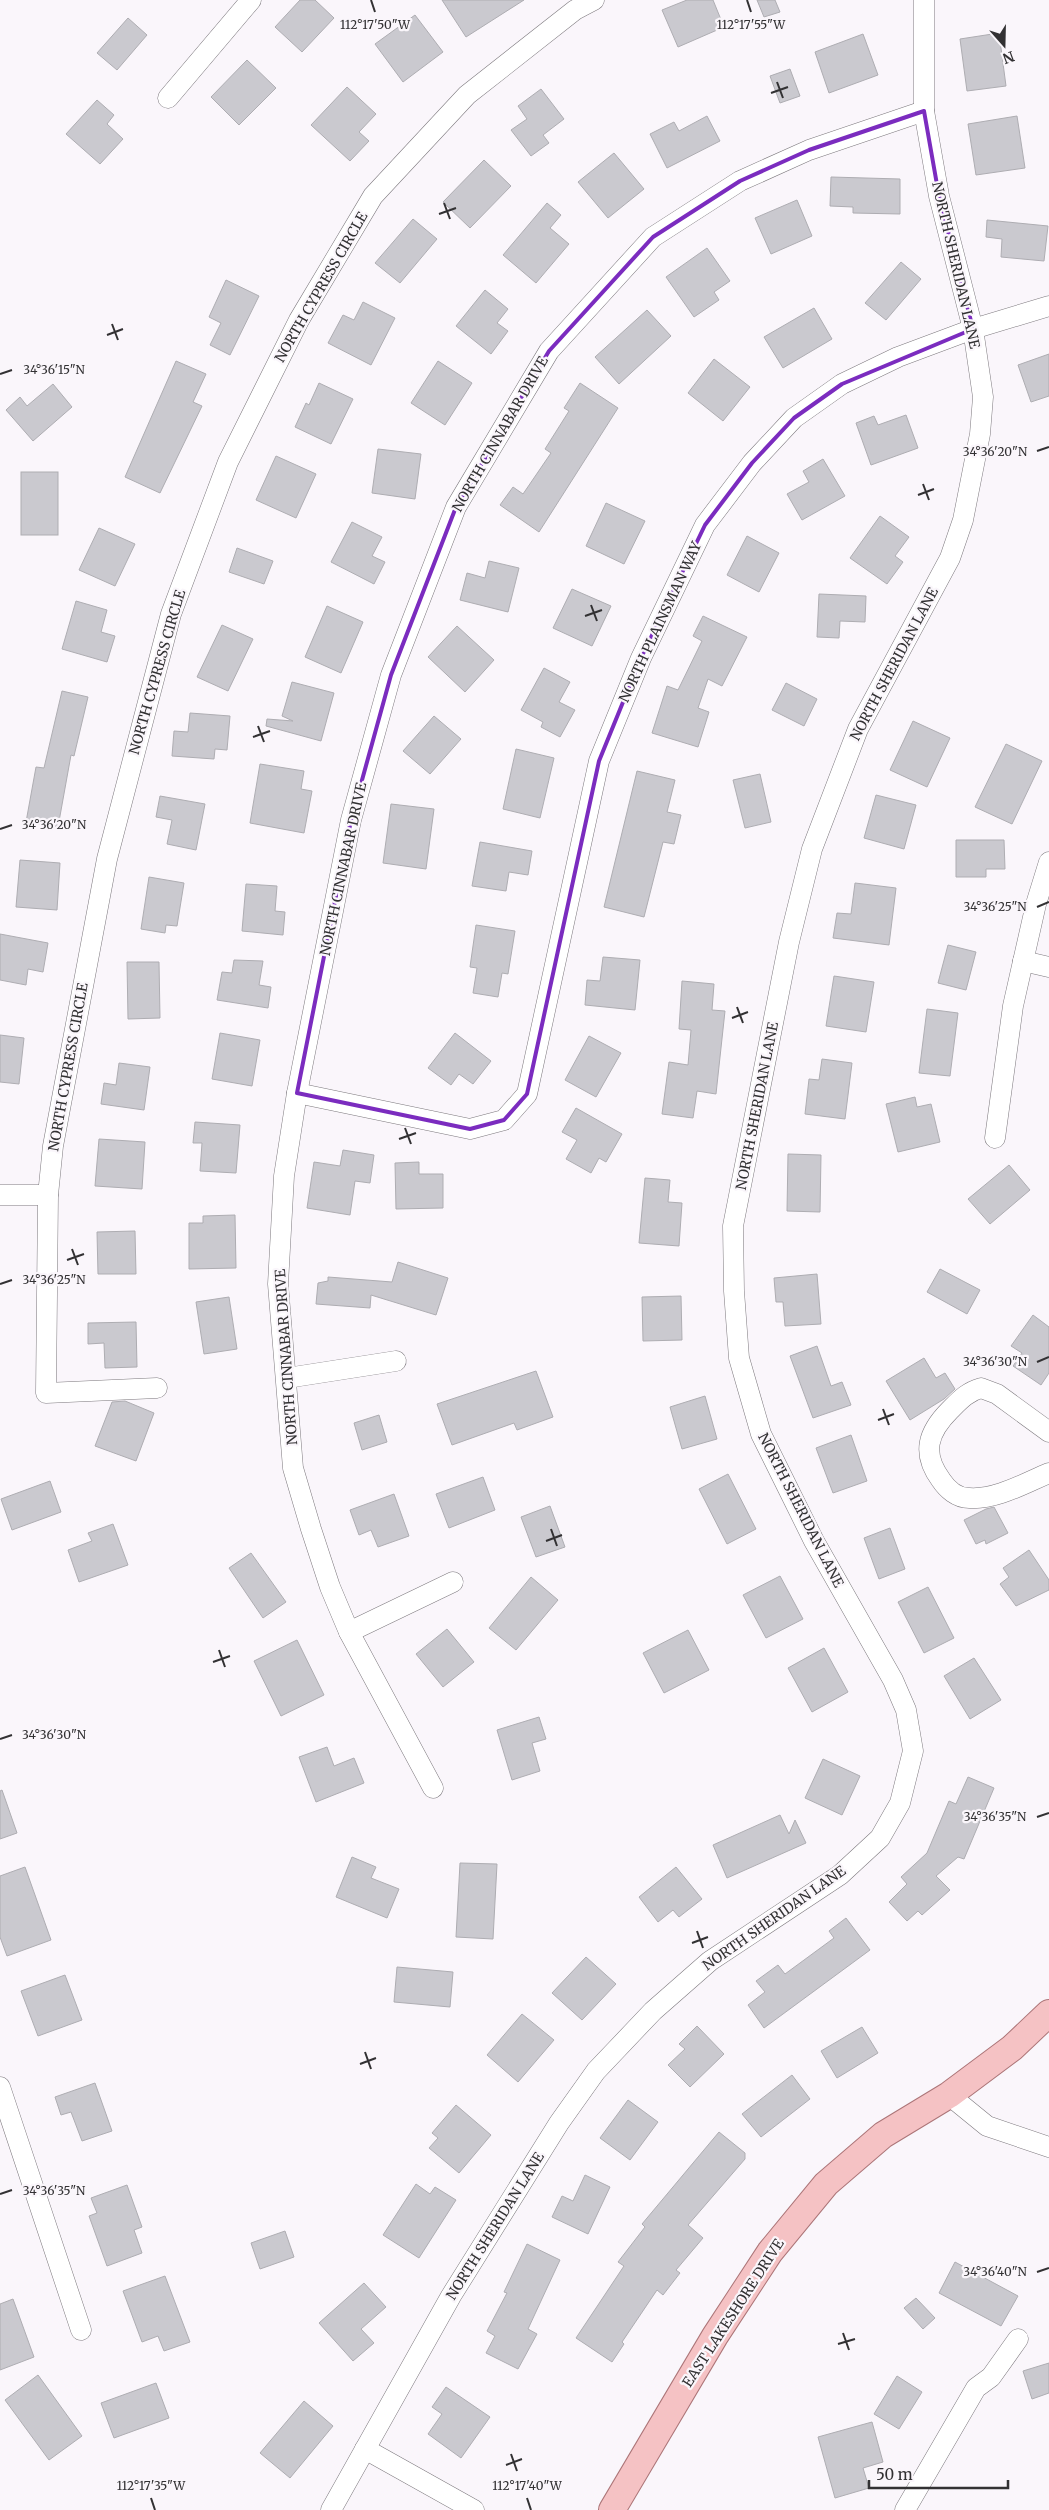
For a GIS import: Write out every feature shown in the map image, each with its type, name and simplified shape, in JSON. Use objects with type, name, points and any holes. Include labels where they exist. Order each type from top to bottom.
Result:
[{"type":"main road","name":"EAST LAKESHORE DRIVE","points":[[612,2510],[699,2362],[770,2252],[826,2184],[883,2135],[949,2095],[1012,2048],[1049,2013]]},
{"type":"street","points":[[168,98],[252,0]]},
{"type":"street","name":"NORTH CYPRESS CIRCLE","points":[[157,1388],[46,1392],[48,1195],[53,1146],[107,859],[171,614],[228,462],[299,320],[373,196],[467,95],[575,10],[594,0]]},
{"type":"street","name":"NORTH SHERIDAN LANE","points":[[331,2510],[451,2296],[559,2122],[596,2072],[653,2010],[710,1961],[840,1875],[880,1838],[900,1803],[913,1751],[906,1710],[893,1680],[814,1541],[761,1434],[739,1358],[733,1226],[789,942],[812,849],[858,729],[950,558],[962,520],[976,460],[983,397],[973,329],[939,196],[924,111],[924,0]]},
{"type":"street","name":"NORTH CINNABAR DRIVE","points":[[433,1788],[349,1632],[330,1587],[294,1468],[278,1284],[284,1176],[298,1093],[351,820],[391,675],[456,507],[548,351],[653,237],[740,181],[808,150],[924,111]]},
{"type":"street","name":"NORTH PLAINSMAN WAY","points":[[298,1093],[470,1129],[504,1120],[527,1094],[599,761],[641,658],[705,525],[752,462],[794,418],[842,384],[898,357],[973,329],[1049,306]]},
{"type":"street","points":[[995,1138],[1013,1006],[1049,862]]},
{"type":"street","points":[[1023,961],[1049,967]]},
{"type":"street","points":[[0,1195],[48,1195]]},
{"type":"street","points":[[287,1378],[396,1361]]},
{"type":"street","points":[[1049,1432],[998,1394],[981,1388],[965,1395],[942,1418],[930,1435],[929,1454],[934,1471],[944,1485],[954,1493],[968,1498],[998,1493],[1049,1473]]},
{"type":"street","points":[[349,1632],[453,1582]]},
{"type":"street","points":[[0,2087],[81,2330]]},
{"type":"street","points":[[949,2095],[987,2126],[1049,2147]]},
{"type":"street","points":[[905,2510],[976,2388],[990,2376],[1018,2339]]},
{"type":"street","points":[[365,2449],[474,2510]]},
{"type":"highlighted area","points":[[924,111],[939,196],[973,329],[842,384],[794,418],[752,463],[705,525],[641,658],[599,761],[527,1094],[504,1120],[470,1129],[297,1093],[351,820],[391,675],[456,507],[549,351],[653,237],[740,181],[809,150]]},
{"type":"building","points":[[300,0],[315,0],[334,18],[302,52],[275,27]]},
{"type":"building","points":[[442,0],[524,0],[466,37]]},
{"type":"building","points":[[687,0],[713,0],[724,27],[678,47],[662,10]]},
{"type":"building","points":[[757,0],[775,0],[780,12],[764,17]]},
{"type":"building","points":[[415,15],[443,52],[403,82],[375,44]]},
{"type":"building","points":[[128,18],[147,35],[117,70],[97,53]]},
{"type":"building","points":[[999,33],[1006,86],[967,91],[960,39]]},
{"type":"building","points":[[863,34],[878,75],[829,93],[815,52]]},
{"type":"building","points":[[247,60],[276,88],[239,125],[211,97]]},
{"type":"building","points":[[790,69],[800,96],[780,103],[770,76]]},
{"type":"building","points":[[347,87],[376,114],[359,132],[369,141],[350,161],[311,125]]},
{"type":"building","points":[[541,89],[564,119],[543,135],[549,143],[531,156],[511,130],[527,119],[518,106]]},
{"type":"building","points":[[97,100],[114,115],[107,124],[123,139],[100,164],[66,134]]},
{"type":"building","points":[[707,116],[720,141],[667,168],[650,134],[674,122],[679,131]]},
{"type":"building","points":[[1017,116],[1025,168],[976,175],[968,124]]},
{"type":"building","points":[[614,153],[644,189],[608,218],[578,182]]},
{"type":"building","points":[[484,160],[511,186],[470,228],[443,202]]},
{"type":"building","points":[[831,177],[900,179],[900,214],[853,213],[853,207],[830,206]]},
{"type":"building","points":[[797,200],[812,236],[771,254],[755,218]]},
{"type":"building","points":[[547,203],[561,215],[550,228],[569,244],[536,283],[503,255]]},
{"type":"building","points":[[413,219],[437,239],[400,283],[375,263]]},
{"type":"building","points":[[987,220],[1048,226],[1044,261],[1001,257],[1002,239],[986,237]]},
{"type":"building","points":[[707,248],[730,281],[714,292],[719,300],[694,317],[666,277]]},
{"type":"building","points":[[901,262],[921,279],[886,320],[865,303]]},
{"type":"building","points":[[226,280],[259,296],[230,355],[210,345],[221,323],[209,317]]},
{"type":"building","points":[[485,290],[508,309],[497,323],[508,331],[491,354],[456,326]]},
{"type":"building","points":[[363,302],[395,318],[371,365],[328,343],[343,315],[354,320]]},
{"type":"building","points":[[814,308],[832,339],[783,368],[764,337]]},
{"type":"building","points":[[647,310],[671,336],[619,384],[595,357]]},
{"type":"building","points":[[1049,354],[1049,396],[1031,402],[1018,365]]},
{"type":"building","points":[[714,359],[750,387],[723,421],[688,393]]},
{"type":"building","points":[[176,361],[206,374],[193,402],[202,406],[160,493],[125,477]]},
{"type":"building","points":[[438,361],[472,383],[445,425],[411,403]]},
{"type":"building","points":[[319,383],[353,399],[331,444],[295,427],[306,403],[309,405]]},
{"type":"building","points":[[580,383],[618,408],[539,532],[500,505],[513,487],[523,494],[551,453],[545,449],[569,411],[564,408]]},
{"type":"building","points":[[53,384],[72,407],[33,441],[6,410],[20,397],[27,406]]},
{"type":"building","points":[[906,415],[918,448],[871,465],[856,423],[874,416],[878,425]]},
{"type":"building","points":[[378,449],[421,454],[415,499],[372,493]]},
{"type":"building","points":[[276,456],[316,474],[296,518],[256,500]]},
{"type":"building","points":[[823,459],[845,496],[802,520],[787,494],[809,482],[803,471]]},
{"type":"building","points":[[21,472],[58,472],[58,535],[21,535]]},
{"type":"building","points":[[606,503],[645,521],[624,564],[586,546]]},
{"type":"building","points":[[880,516],[909,537],[895,556],[903,562],[887,584],[850,558]]},
{"type":"building","points":[[352,522],[382,537],[372,556],[385,562],[374,584],[331,562]]},
{"type":"building","points":[[99,528],[135,544],[115,586],[79,570]]},
{"type":"building","points":[[747,536],[779,553],[759,592],[727,575]]},
{"type":"building","points":[[237,548],[273,561],[264,584],[229,572]]},
{"type":"building","points":[[489,561],[519,568],[508,612],[460,600],[467,573],[485,578]]},
{"type":"building","points":[[572,589],[611,606],[592,646],[553,628]]},
{"type":"building","points":[[819,594],[866,596],[865,622],[840,621],[839,638],[817,637]]},
{"type":"building","points":[[76,601],[107,610],[101,632],[115,636],[107,662],[62,649]]},
{"type":"building","points":[[327,606],[363,622],[341,673],[305,657]]},
{"type":"building","points":[[703,616],[747,637],[722,686],[708,679],[698,708],[709,712],[698,747],[652,733],[667,686],[678,690],[702,641],[693,636]]},
{"type":"building","points":[[222,625],[253,639],[228,691],[197,677]]},
{"type":"building","points":[[457,626],[494,660],[465,692],[428,657]]},
{"type":"building","points":[[544,668],[570,682],[559,702],[575,710],[560,737],[541,727],[543,722],[521,710]]},
{"type":"building","points":[[292,682],[334,693],[321,741],[266,726],[267,719],[293,721],[282,716]]},
{"type":"building","points":[[786,683],[817,699],[804,726],[772,710]]},
{"type":"building","points":[[62,691],[88,697],[74,756],[71,755],[58,827],[26,822],[36,767],[44,768]]},
{"type":"building","points":[[190,713],[230,716],[227,750],[215,749],[214,759],[172,756],[174,731],[188,732]]},
{"type":"building","points":[[434,716],[461,739],[430,774],[403,751]]},
{"type":"building","points":[[913,721],[950,738],[927,787],[890,770]]},
{"type":"building","points":[[1006,744],[1042,761],[1012,824],[975,807]]},
{"type":"building","points":[[516,749],[554,758],[540,818],[503,809]]},
{"type":"building","points":[[260,764],[304,771],[301,789],[312,791],[304,833],[250,823]]},
{"type":"building","points":[[637,771],[675,780],[667,812],[681,815],[674,844],[663,842],[644,917],[604,907]]},
{"type":"building","points":[[760,774],[771,822],[745,828],[733,780]]},
{"type":"building","points":[[876,795],[916,805],[904,849],[864,838]]},
{"type":"building","points":[[160,796],[205,804],[196,850],[167,844],[172,820],[156,817]]},
{"type":"building","points":[[391,804],[434,809],[426,869],[383,863]]},
{"type":"building","points":[[956,840],[1004,840],[1005,869],[986,869],[986,877],[956,877]]},
{"type":"building","points":[[480,842],[532,851],[528,875],[509,872],[506,891],[472,886]]},
{"type":"building","points":[[20,860],[60,863],[57,910],[16,907]]},
{"type":"building","points":[[149,877],[184,883],[177,926],[166,925],[165,933],[141,929]]},
{"type":"building","points":[[855,883],[896,888],[889,945],[833,938],[837,913],[851,914]]},
{"type":"building","points":[[246,884],[277,886],[275,911],[285,912],[283,935],[242,931]]},
{"type":"building","points":[[476,925],[515,931],[508,974],[502,973],[498,997],[473,993],[477,968],[470,967]]},
{"type":"building","points":[[0,934],[48,943],[43,972],[28,969],[26,985],[0,980]]},
{"type":"building","points":[[948,945],[976,952],[966,990],[938,983]]},
{"type":"building","points":[[603,957],[640,960],[635,1010],[585,1005],[587,980],[600,981]]},
{"type":"building","points":[[234,960],[263,961],[259,985],[271,987],[268,1008],[217,1000],[222,972],[232,973]]},
{"type":"building","points":[[127,962],[159,962],[160,1018],[128,1019]]},
{"type":"building","points":[[834,976],[874,982],[866,1032],[826,1026]]},
{"type":"building","points":[[682,981],[714,984],[712,1010],[725,1011],[716,1094],[697,1091],[693,1118],[662,1114],[669,1062],[688,1065],[691,1030],[679,1029]]},
{"type":"building","points":[[927,1009],[958,1013],[950,1076],[919,1073]]},
{"type":"building","points":[[220,1033],[260,1040],[252,1086],[212,1079]]},
{"type":"building","points":[[455,1033],[491,1061],[473,1084],[459,1074],[451,1085],[428,1068]]},
{"type":"building","points":[[0,1035],[24,1038],[19,1084],[0,1082]]},
{"type":"building","points":[[589,1036],[621,1053],[596,1097],[565,1080]]},
{"type":"building","points":[[822,1059],[852,1063],[845,1119],[805,1114],[809,1079],[819,1080]]},
{"type":"building","points":[[119,1063],[150,1067],[144,1110],[101,1104],[104,1083],[116,1085]]},
{"type":"building","points":[[915,1097],[917,1107],[931,1104],[940,1142],[898,1152],[886,1104]]},
{"type":"building","points":[[576,1108],[622,1134],[606,1162],[599,1158],[591,1173],[566,1159],[577,1140],[562,1132]]},
{"type":"building","points":[[195,1122],[240,1125],[236,1173],[200,1171],[202,1143],[193,1143]]},
{"type":"building","points":[[99,1139],[145,1142],[142,1189],[95,1186]]},
{"type":"building","points":[[343,1150],[374,1155],[370,1183],[355,1181],[350,1215],[307,1208],[314,1162],[340,1166]]},
{"type":"building","points":[[788,1154],[821,1155],[820,1212],[787,1211]]},
{"type":"building","points":[[419,1162],[419,1174],[443,1174],[443,1208],[396,1209],[395,1163]]},
{"type":"building","points":[[1009,1165],[1030,1190],[990,1224],[968,1199]]},
{"type":"building","points":[[645,1178],[670,1180],[668,1202],[682,1203],[679,1246],[639,1243]]},
{"type":"building","points":[[235,1215],[236,1268],[189,1269],[189,1223],[203,1223],[203,1216]]},
{"type":"building","points":[[135,1231],[136,1274],[98,1274],[97,1232]]},
{"type":"building","points":[[398,1262],[448,1278],[436,1315],[371,1295],[370,1308],[316,1304],[318,1283],[328,1281],[328,1277],[392,1282]]},
{"type":"building","points":[[940,1269],[980,1290],[967,1314],[927,1292]]},
{"type":"building","points":[[817,1274],[821,1324],[785,1326],[783,1302],[776,1302],[774,1278]]},
{"type":"building","points":[[681,1296],[682,1340],[643,1341],[642,1297]]},
{"type":"building","points":[[229,1297],[237,1349],[204,1354],[196,1302]]},
{"type":"building","points":[[1033,1315],[1049,1327],[1049,1373],[1041,1385],[1013,1366],[1022,1353],[1011,1346]]},
{"type":"building","points":[[136,1322],[137,1367],[105,1368],[104,1343],[88,1344],[88,1323]]},
{"type":"building","points":[[817,1346],[831,1386],[842,1382],[851,1405],[813,1418],[790,1356]]},
{"type":"building","points":[[924,1358],[936,1378],[945,1373],[955,1389],[944,1399],[910,1420],[886,1381]]},
{"type":"building","points":[[536,1371],[553,1417],[517,1430],[514,1423],[452,1445],[437,1404]]},
{"type":"building","points":[[705,1396],[717,1439],[682,1449],[670,1407]]},
{"type":"building","points":[[125,1401],[154,1413],[136,1461],[95,1446],[112,1402]]},
{"type":"building","points":[[379,1415],[387,1442],[362,1450],[354,1423]]},
{"type":"building","points":[[851,1435],[867,1481],[833,1493],[816,1448]]},
{"type":"building","points":[[728,1474],[756,1529],[727,1544],[699,1489]]},
{"type":"building","points":[[483,1477],[495,1510],[449,1528],[436,1494]]},
{"type":"building","points":[[50,1481],[61,1512],[12,1530],[1,1499]]},
{"type":"building","points":[[394,1494],[409,1536],[378,1547],[371,1530],[359,1535],[350,1510]]},
{"type":"building","points":[[550,1506],[565,1547],[536,1557],[521,1517]]},
{"type":"building","points":[[994,1507],[1008,1533],[986,1544],[985,1540],[976,1544],[964,1520]]},
{"type":"building","points":[[113,1524],[128,1565],[79,1582],[68,1550],[92,1541],[88,1533]]},
{"type":"building","points":[[890,1528],[905,1569],[879,1579],[864,1538]]},
{"type":"building","points":[[1029,1550],[1049,1580],[1049,1590],[1016,1606],[1000,1584],[1009,1577],[1003,1568]]},
{"type":"building","points":[[251,1553],[286,1602],[263,1618],[229,1568]]},
{"type":"building","points":[[780,1576],[803,1619],[766,1638],[743,1595]]},
{"type":"building","points":[[531,1577],[558,1600],[516,1650],[489,1628]]},
{"type":"building","points":[[928,1587],[954,1638],[924,1653],[898,1602]]},
{"type":"building","points":[[447,1629],[474,1662],[443,1687],[416,1654]]},
{"type":"building","points":[[688,1630],[709,1670],[664,1693],[643,1653]]},
{"type":"building","points":[[297,1640],[324,1695],[281,1716],[254,1661]]},
{"type":"building","points":[[824,1648],[848,1692],[812,1712],[788,1668]]},
{"type":"building","points":[[974,1658],[1001,1700],[970,1719],[944,1676]]},
{"type":"building","points":[[539,1717],[546,1739],[532,1743],[540,1771],[512,1780],[497,1730]]},
{"type":"building","points":[[327,1747],[334,1766],[354,1758],[364,1783],[316,1802],[299,1757]]},
{"type":"building","points":[[823,1759],[860,1776],[842,1815],[805,1798]]},
{"type":"building","points":[[968,1777],[994,1788],[964,1859],[958,1857],[936,1876],[950,1890],[922,1915],[918,1911],[907,1921],[889,1902],[907,1884],[901,1877],[927,1853],[949,1801],[956,1804]]},
{"type":"building","points":[[2,1790],[17,1833],[0,1839],[0,1791]]},
{"type":"building","points":[[780,1815],[789,1834],[795,1820],[806,1843],[727,1878],[713,1845]]},
{"type":"building","points":[[352,1857],[376,1867],[371,1878],[399,1889],[387,1918],[336,1897]]},
{"type":"building","points":[[460,1863],[497,1864],[493,1939],[456,1937]]},
{"type":"building","points":[[25,1867],[51,1940],[7,1956],[0,1937],[0,1876]]},
{"type":"building","points":[[676,1867],[702,1899],[679,1917],[673,1910],[658,1922],[639,1897]]},
{"type":"building","points":[[846,1918],[870,1950],[764,2028],[748,2005],[765,1992],[756,1981],[778,1965],[785,1974],[834,1938],[829,1931]]},
{"type":"building","points":[[586,1957],[616,1984],[582,2020],[552,1993]]},
{"type":"building","points":[[397,1967],[453,1972],[450,2007],[394,2002]]},
{"type":"building","points":[[65,1975],[82,2020],[38,2036],[21,1991]]},
{"type":"building","points":[[522,2014],[554,2040],[518,2082],[487,2055]]},
{"type":"building","points":[[697,2026],[724,2054],[690,2087],[668,2065],[685,2049],[679,2044]]},
{"type":"building","points":[[862,2027],[878,2053],[837,2078],[821,2051]]},
{"type":"building","points":[[792,2075],[810,2099],[761,2137],[742,2114]]},
{"type":"building","points":[[95,2083],[112,2131],[82,2141],[71,2112],[61,2115],[55,2097]]},
{"type":"building","points":[[628,2100],[658,2122],[630,2160],[600,2138]]},
{"type":"building","points":[[456,2105],[491,2135],[459,2173],[429,2148],[438,2138],[432,2133]]},
{"type":"building","points":[[719,2132],[745,2153],[745,2159],[688,2225],[703,2238],[676,2270],[680,2273],[663,2295],[657,2290],[622,2342],[624,2344],[612,2362],[576,2338],[624,2266],[618,2262],[645,2227],[642,2224]]},
{"type":"building","points":[[585,2175],[610,2187],[588,2234],[552,2217],[562,2196],[573,2201]]},
{"type":"building","points":[[416,2184],[430,2194],[435,2187],[456,2200],[419,2258],[383,2235]]},
{"type":"building","points":[[127,2185],[142,2227],[134,2230],[142,2253],[107,2266],[89,2216],[97,2213],[91,2198]]},
{"type":"building","points":[[285,2231],[294,2257],[260,2269],[251,2243]]},
{"type":"building","points":[[527,2244],[560,2260],[528,2329],[537,2334],[518,2369],[486,2353],[495,2336],[487,2331],[507,2293],[504,2292]]},
{"type":"building","points":[[955,2262],[1018,2296],[1001,2326],[939,2293]]},
{"type":"building","points":[[165,2276],[190,2342],[164,2351],[158,2336],[142,2342],[123,2291]]},
{"type":"building","points":[[364,2283],[386,2307],[361,2329],[374,2343],[353,2361],[319,2323]]},
{"type":"building","points":[[916,2298],[935,2318],[923,2329],[904,2308]]},
{"type":"building","points":[[13,2299],[34,2357],[0,2370],[0,2304]]},
{"type":"building","points":[[1049,2363],[1049,2393],[1032,2399],[1023,2371]]},
{"type":"building","points":[[38,2375],[82,2436],[49,2460],[5,2400]]},
{"type":"building","points":[[897,2376],[922,2392],[899,2429],[874,2414]]},
{"type":"building","points":[[156,2383],[169,2418],[114,2438],[101,2403]]},
{"type":"building","points":[[446,2387],[490,2417],[461,2458],[428,2434],[442,2414],[432,2407]]},
{"type":"building","points":[[304,2401],[333,2426],[290,2478],[260,2453]]},
{"type":"building","points":[[872,2422],[883,2462],[863,2468],[869,2488],[835,2498],[818,2437]]}]
